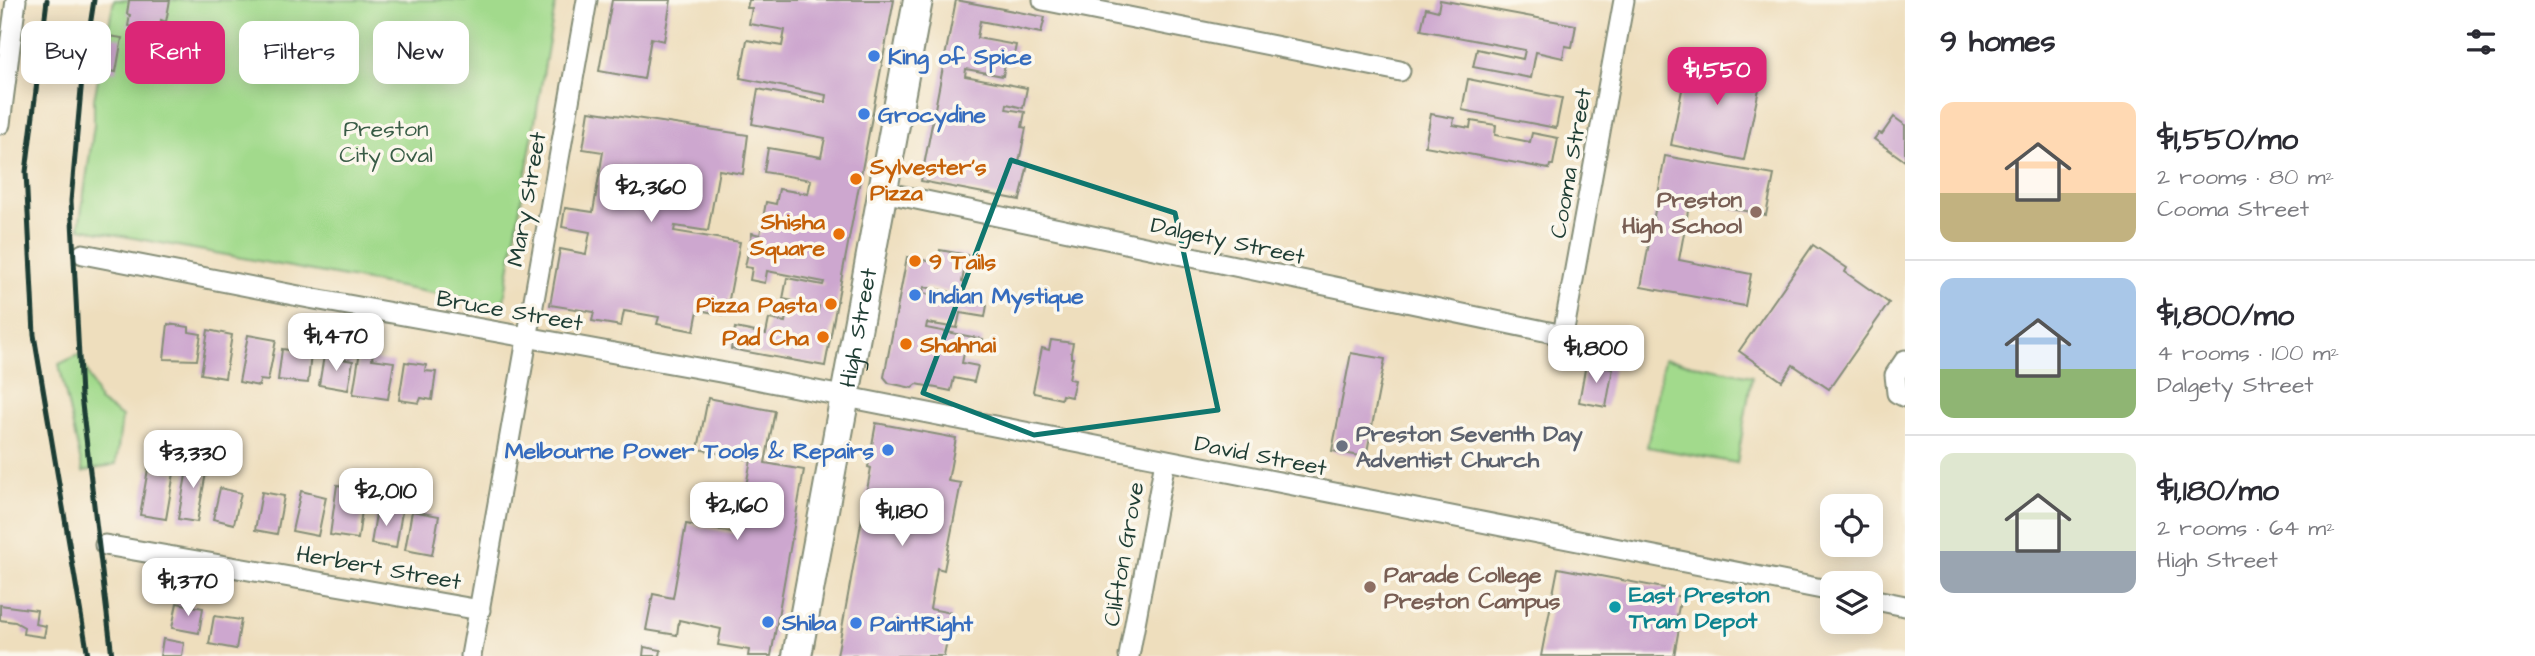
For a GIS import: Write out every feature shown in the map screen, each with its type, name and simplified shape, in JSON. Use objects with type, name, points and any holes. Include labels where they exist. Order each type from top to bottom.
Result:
[{"type":"main road","name":"High Street","points":[[890,194],[918,0]]},
{"type":"main road","name":"High Street","points":[[811,656],[852,400],[890,194],[933,0]]},
{"type":"main road","name":"High Street","points":[[797,656],[852,400]]},
{"type":"street","points":[[0,124],[16,0]]},
{"type":"street","name":"Mary Street","points":[[471,656],[587,0]]},
{"type":"street","points":[[1043,0],[1400,71]]},
{"type":"street","name":"Cooma Street","points":[[1563,335],[1624,0]]},
{"type":"street","name":"Dalgety Street","points":[[890,194],[1563,335]]},
{"type":"street","name":"Bruce Street","points":[[83,254],[720,372],[852,400]]},
{"type":"street","points":[[1900,368],[1897,393],[1905,397]]},
{"type":"street","name":"David Street","points":[[852,400],[1820,589]]},
{"type":"street","name":"Clifton Grove","points":[[1129,656],[1165,461]]},
{"type":"street","name":"Herbert Street","points":[[105,545],[480,610]]},
{"type":"street","points":[[1883,601],[1905,606]]},
{"type":"highlighted area","points":[[1011,160],[1175,213],[1218,410],[1034,435],[923,393]]},
{"type":"green space","name":"Preston City Oval","points":[[114,0],[556,0],[503,306],[79,228],[97,84],[111,84],[110,21]]},
{"type":"green space","points":[[80,354],[99,401],[122,417],[116,464],[83,472],[59,364]]},
{"type":"green space","points":[[1664,359],[1752,376],[1737,463],[1647,447]]},
{"type":"building","points":[[129,0],[170,0],[166,21],[129,21],[130,15],[127,14]]},
{"type":"building","points":[[612,0],[671,0],[664,41],[651,38],[644,79],[599,71]]},
{"type":"building","points":[[749,0],[894,0],[825,366],[731,349],[735,328],[766,334],[769,319],[785,322],[788,305],[818,311],[819,306],[783,299],[787,278],[823,285],[824,282],[767,271],[765,283],[750,280],[752,268],[745,267],[752,233],[760,235],[766,202],[776,204],[779,189],[808,194],[811,180],[764,172],[768,148],[821,157],[825,138],[752,124],[758,89],[825,102],[826,95],[740,78],[747,40],[782,46],[785,30],[749,24],[752,8],[747,8]]},
{"type":"building","points":[[956,0],[1045,17],[1041,33],[980,21],[977,38],[1016,45],[1012,65],[1005,63],[1003,76],[966,69],[965,76],[1027,88],[1023,108],[1007,104],[1006,109],[1025,112],[1022,127],[1026,128],[1019,162],[1028,164],[1020,200],[921,181]]},
{"type":"building","points":[[1440,0],[1576,25],[1572,47],[1565,46],[1563,58],[1536,52],[1531,78],[1473,67],[1477,49],[1523,59],[1525,50],[1421,30],[1426,8],[1438,11]]},
{"type":"building","points":[[111,36],[122,38],[116,72],[111,71]]},
{"type":"building","points":[[1689,55],[1763,70],[1744,160],[1671,145]]},
{"type":"building","points":[[1468,79],[1562,98],[1556,128],[1462,110]]},
{"type":"building","points":[[589,111],[748,135],[743,174],[719,170],[708,231],[675,226],[674,231],[740,242],[726,315],[698,310],[694,331],[657,324],[659,317],[624,311],[621,326],[592,321],[594,312],[550,305],[560,249],[586,254],[590,232],[562,227],[565,208],[593,212],[603,152],[583,149]]},
{"type":"building","points":[[1431,114],[1454,118],[1453,125],[1470,128],[1471,121],[1496,125],[1495,135],[1530,142],[1532,133],[1558,138],[1553,165],[1550,165],[1549,169],[1425,146]]},
{"type":"building","points":[[1894,117],[1905,125],[1905,161],[1874,139],[1879,133],[1882,134]]},
{"type":"building","points":[[1665,156],[1774,175],[1766,215],[1690,200],[1679,260],[1751,274],[1745,306],[1641,287]]},
{"type":"building","points":[[1813,245],[1847,268],[1845,272],[1889,303],[1829,389],[1793,365],[1782,381],[1739,351]]},
{"type":"building","points":[[940,250],[967,255],[962,301],[987,305],[985,317],[960,313],[957,328],[927,323],[926,328],[983,339],[980,351],[965,348],[962,363],[978,366],[974,382],[954,378],[951,391],[917,384],[912,388],[889,383],[884,377],[907,257],[938,263]],"holes":[[[924,287],[950,292],[949,298],[923,293]]]},
{"type":"building","points":[[168,324],[189,327],[189,332],[201,334],[197,360],[164,359]]},
{"type":"building","points":[[208,330],[232,335],[225,378],[201,374]]},
{"type":"building","points":[[248,335],[276,340],[268,381],[260,380],[259,386],[239,382]]},
{"type":"building","points":[[1051,340],[1073,343],[1069,379],[1075,380],[1071,397],[1062,395],[1061,399],[1033,391],[1042,348],[1049,350]]},
{"type":"building","points":[[282,349],[311,353],[308,383],[278,380]]},
{"type":"building","points":[[360,351],[373,353],[372,359],[394,362],[388,399],[353,394]]},
{"type":"building","points":[[1351,353],[1385,359],[1366,457],[1332,451]]},
{"type":"building","points":[[324,356],[353,361],[348,390],[319,385]]},
{"type":"building","points":[[405,362],[426,365],[425,371],[436,372],[432,400],[421,398],[419,403],[399,400]]},
{"type":"building","points":[[1586,364],[1613,368],[1606,407],[1579,402]]},
{"type":"building","points":[[708,398],[775,411],[765,463],[804,470],[771,656],[748,656],[749,650],[718,645],[721,629],[679,620],[677,635],[646,630],[653,594],[673,598],[686,524],[738,534],[742,506],[730,504],[732,489],[745,491],[751,460],[698,449]]},
{"type":"building","points":[[876,423],[956,438],[948,481],[961,483],[944,570],[937,568],[930,609],[952,613],[944,656],[837,656],[871,468],[868,467]]},
{"type":"building","points":[[189,459],[208,462],[197,522],[178,519]]},
{"type":"building","points":[[148,469],[174,473],[166,519],[140,515]]},
{"type":"building","points":[[337,485],[365,489],[358,539],[330,535]]},
{"type":"building","points":[[220,488],[241,493],[234,524],[213,519]]},
{"type":"building","points":[[301,491],[326,497],[318,536],[292,531]]},
{"type":"building","points":[[262,492],[284,496],[277,534],[255,530]]},
{"type":"building","points":[[377,508],[402,512],[396,548],[371,544]]},
{"type":"building","points":[[412,511],[439,516],[432,555],[405,550]]},
{"type":"building","name":"East Preston Tram Depot","points":[[1558,568],[1669,589],[1668,594],[1681,597],[1677,616],[1681,617],[1674,656],[1541,656]]},
{"type":"building","points":[[177,603],[203,608],[199,633],[172,628]]},
{"type":"building","points":[[0,605],[37,610],[35,624],[46,626],[44,637],[23,634],[24,627],[15,622],[0,620]]},
{"type":"building","points":[[214,616],[241,620],[236,649],[209,644]]},
{"type":"building","points":[[163,639],[184,643],[182,656],[160,656]]},
{"type":"building","points":[[644,647],[661,650],[660,656],[643,656]]},
{"type":"railway","points":[[47,0],[26,172],[34,335],[88,656]]},
{"type":"railway","points":[[94,0],[82,78],[71,201],[81,396],[112,656]]},
{"type":"place","name":"King of Spice","points":[[874,56]]},
{"type":"place","name":"Grocydine","points":[[864,114]]},
{"type":"place","name":"Sylvester’s Pizza","points":[[856,179]]},
{"type":"place","name":"Preston High School","points":[[1756,212]]},
{"type":"place","name":"Shisha Square","points":[[839,234]]},
{"type":"place","name":"9 Tails","points":[[915,261]]},
{"type":"place","name":"Indian Mystique","points":[[915,295]]},
{"type":"place","name":"Pizza Pasta","points":[[831,304]]},
{"type":"place","name":"Pad Cha","points":[[823,337]]},
{"type":"place","name":"Shahnai","points":[[906,344]]},
{"type":"place","name":"Preston Seventh Day Adventist Church","points":[[1342,446]]},
{"type":"place","name":"Melbourne Power Tools & Repairs","points":[[888,450]]},
{"type":"place","name":"Parade College Preston Campus","points":[[1370,587]]},
{"type":"place","name":"East Preston Tram Depot","points":[[1615,607]]},
{"type":"place","name":"Shiba","points":[[768,622]]},
{"type":"place","name":"PaintRight","points":[[856,623]]}]
